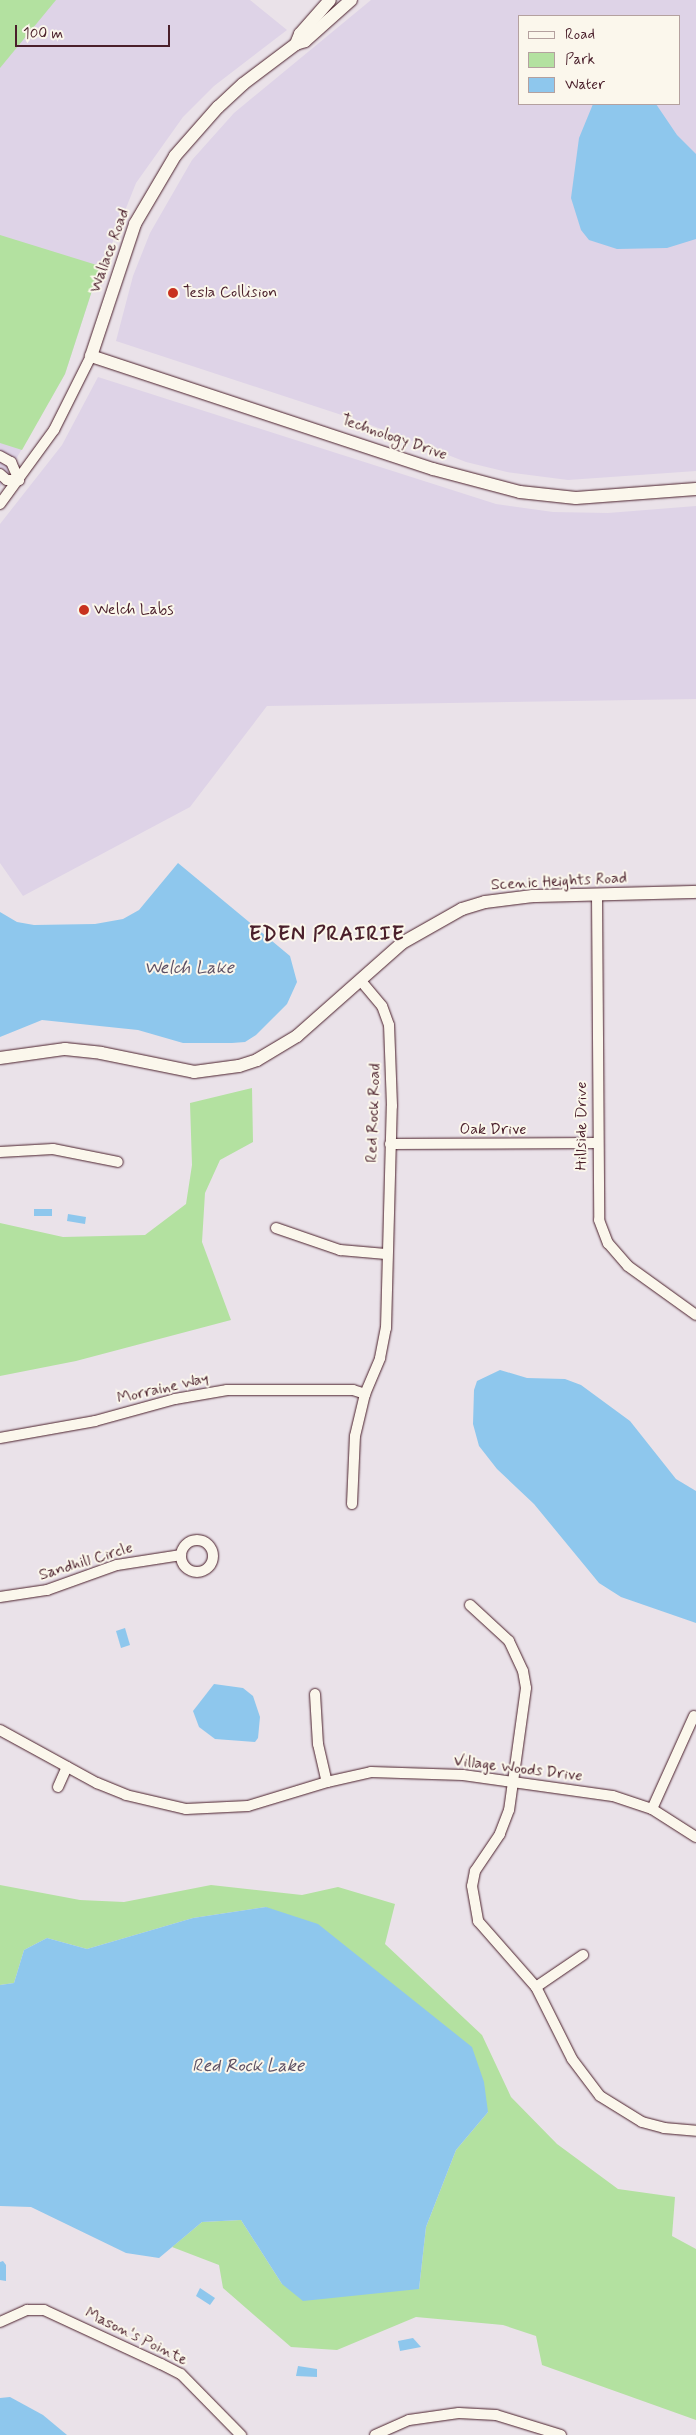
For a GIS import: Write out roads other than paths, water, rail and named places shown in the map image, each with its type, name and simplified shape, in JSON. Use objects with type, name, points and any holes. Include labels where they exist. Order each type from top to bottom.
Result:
[{"type":"street","name":"Wallace Road","points":[[296,44],[300,34],[330,0]]},
{"type":"street","name":"Wallace Road","points":[[0,504],[19,480],[62,416],[91,356],[135,224],[175,156],[218,107],[296,44],[305,41],[351,0]]},
{"type":"street","name":"Technology Drive","points":[[91,356],[433,469],[520,492],[576,498],[696,490]]},
{"type":"street","points":[[0,456],[11,462],[19,480],[7,480],[0,474]]},
{"type":"street","name":"Scenic Heights Road","points":[[0,1058],[65,1049],[101,1053],[194,1072],[239,1066],[257,1060],[297,1036],[414,935],[462,909],[505,898],[696,892]]},
{"type":"street","name":"Hillside Drive","points":[[597,894],[597,1204],[608,1242],[628,1266],[696,1314]]},
{"type":"street","name":"Red Rock Road","points":[[352,1504],[355,1436],[365,1394],[380,1358],[386,1328],[386,1254],[392,1082],[389,1025],[382,1006],[361,981]]},
{"type":"street","name":"Oak Drive","points":[[390,1144],[597,1143]]},
{"type":"street","points":[[0,1152],[53,1149],[118,1162]]},
{"type":"street","points":[[276,1228],[340,1250],[386,1254]]},
{"type":"street","name":"Morraine Way","points":[[0,1438],[87,1423],[175,1399],[227,1390],[353,1390],[365,1394]]},
{"type":"street","name":"Sandhill Circle","points":[[0,1597],[47,1590],[117,1565],[181,1555]]},
{"type":"street","points":[[470,1605],[509,1640],[523,1671],[526,1704],[506,1822],[475,1871],[472,1903],[478,1921],[487,1935],[536,1987],[572,2059],[600,2096],[642,2122],[664,2128],[696,2131]]},
{"type":"street","points":[[315,1694],[318,1744],[327,1782]]},
{"type":"street","points":[[652,1809],[694,1716]]},
{"type":"street","name":"Village Woods Drive","points":[[0,1730],[67,1767],[126,1795],[186,1809],[248,1806],[327,1782],[371,1772],[463,1776],[513,1781],[613,1796],[652,1809],[696,1837]]},
{"type":"street","points":[[58,1786],[67,1767]]},
{"type":"street","points":[[536,1987],[584,1955]]},
{"type":"street","name":"Mason's Pointe","points":[[0,2322],[26,2310],[44,2310],[161,2364],[182,2374],[241,2435]]},
{"type":"street","points":[[375,2435],[409,2420],[459,2413],[496,2415],[561,2435]]},
{"type":"water","points":[[593,105],[657,105],[677,135],[696,154],[696,239],[667,248],[617,249],[589,240],[581,230],[571,198],[579,138]]},
{"type":"water","name":"Welch Lake","points":[[178,863],[290,956],[297,982],[287,1004],[256,1035],[245,1042],[183,1043],[138,1030],[42,1020],[0,1037],[0,912],[17,922],[34,925],[95,924],[123,919],[139,910]]},
{"type":"water","points":[[34,1209],[52,1209],[52,1216],[34,1216]]},
{"type":"water","points":[[68,1214],[86,1217],[85,1224],[67,1221]]},
{"type":"water","points":[[500,1370],[527,1378],[565,1379],[581,1385],[630,1421],[676,1479],[696,1491],[696,1623],[621,1597],[599,1583],[534,1504],[497,1469],[479,1446],[473,1424],[474,1390],[477,1381]]},
{"type":"water","points":[[125,1628],[130,1645],[121,1648],[116,1631]]},
{"type":"water","points":[[214,1684],[243,1688],[253,1696],[260,1717],[258,1738],[255,1742],[215,1739],[199,1727],[193,1711]]},
{"type":"water","name":"Red Rock Lake","points":[[266,1907],[318,1924],[472,2047],[484,2082],[488,2112],[456,2150],[426,2227],[419,2289],[303,2301],[282,2284],[241,2220],[202,2222],[159,2258],[126,2253],[31,2207],[0,2206],[0,1985],[14,1983],[24,1950],[47,1938],[87,1949],[193,1918]]},
{"type":"water","points":[[3,2261],[6,2265],[6,2281],[0,2280],[0,2262]]},
{"type":"water","points":[[200,2288],[215,2298],[210,2305],[196,2296]]},
{"type":"water","points":[[413,2338],[421,2347],[400,2351],[398,2341]]},
{"type":"water","points":[[298,2366],[317,2369],[317,2377],[296,2376]]},
{"type":"water","points":[[10,2397],[43,2415],[67,2435],[0,2435],[0,2398]]},
{"type":"place","name":"Tesla Collision","points":[[173,293]]},
{"type":"place","name":"Welch Labs","points":[[84,610]]},
{"type":"district","name":"EDEN PRAIRIE","points":[[327,934]]}]
